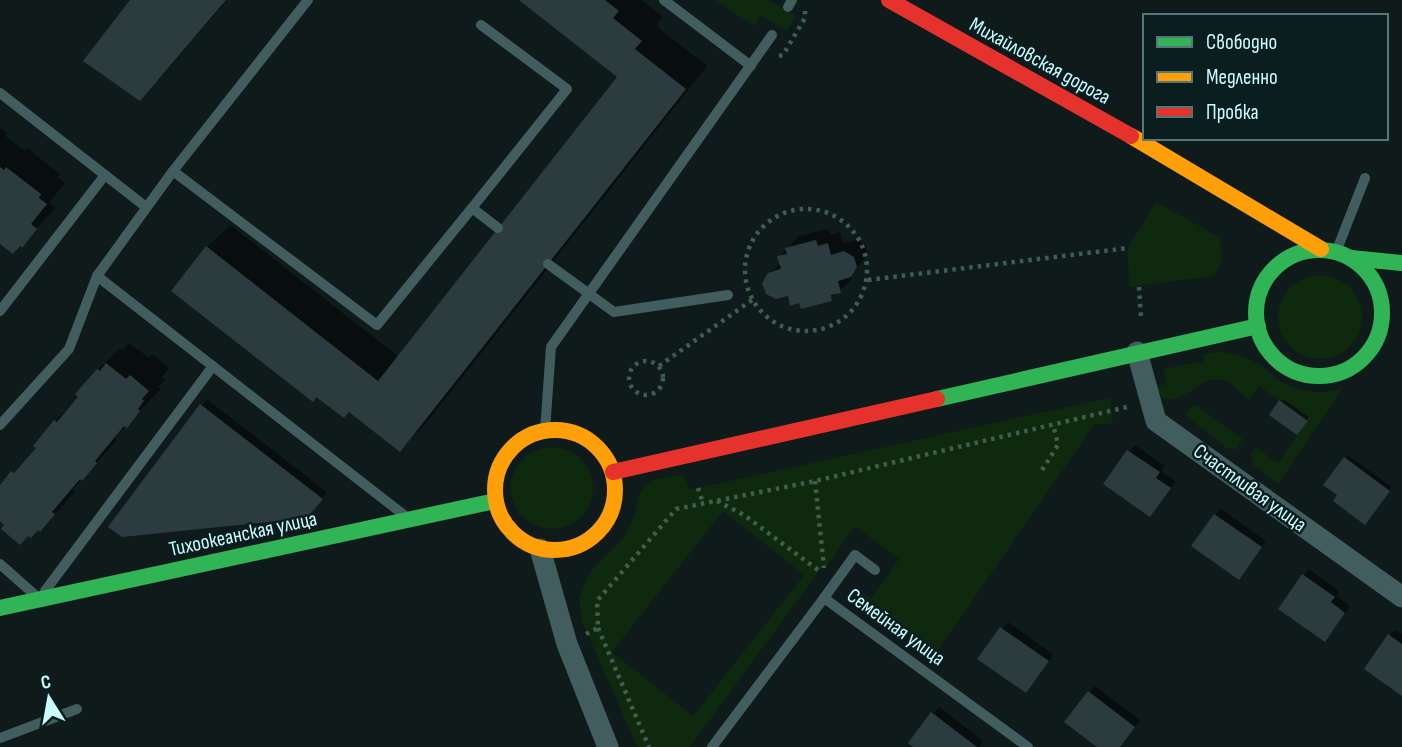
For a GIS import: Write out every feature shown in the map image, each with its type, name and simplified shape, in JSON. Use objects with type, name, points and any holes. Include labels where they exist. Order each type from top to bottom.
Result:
[{"type":"street","name":"Михайловская дорога","points":[[889,0],[1336,253],[1402,263]]},
{"type":"street","name":"Михайловская дорога","points":[[1241,201],[1259,224],[1266,244],[1268,264],[1264,282]]},
{"type":"street","points":[[1336,253],[1365,269],[1376,283],[1382,300],[1383,318],[1373,347],[1351,368],[1321,376],[1306,375],[1279,362],[1268,350],[1258,326],[1256,308],[1264,282],[1282,261],[1294,255],[1336,253]]},
{"type":"street","points":[[1383,318],[1402,302]]},
{"type":"street","points":[[613,472],[1258,326]]},
{"type":"street","name":"Счастливая улица","points":[[1137,352],[1156,421],[1402,597]]},
{"type":"street","points":[[545,430],[568,430],[589,439],[605,455],[613,472],[616,499],[608,520],[593,538],[568,550],[540,549],[524,542],[510,532],[500,518],[495,501],[495,477],[505,455],[522,438],[545,430]]},
{"type":"street","name":"Тихоокеанская улица","points":[[0,608],[495,501]]},
{"type":"street","points":[[540,549],[566,643],[608,747]]},
{"type":"lane","points":[[0,425],[69,349],[97,276],[173,171],[308,0]]},
{"type":"lane","points":[[664,0],[751,66]]},
{"type":"lane","points":[[173,171],[377,325],[566,89],[481,25]]},
{"type":"lane","points":[[545,430],[551,348],[772,35]]},
{"type":"lane","points":[[0,93],[146,207]]},
{"type":"lane","points":[[0,311],[105,175]]},
{"type":"lane","points":[[1336,253],[1365,178]]},
{"type":"lane","points":[[472,208],[498,228]]},
{"type":"lane","points":[[548,264],[614,312],[728,295]]},
{"type":"lane","points":[[97,276],[410,520]]},
{"type":"lane","points":[[0,291],[10,299]]},
{"type":"lane","points":[[0,565],[39,599],[213,366]]},
{"type":"lane","points":[[824,598],[855,555],[875,570]]},
{"type":"lane","name":"Семейная улица","points":[[712,747],[824,598],[1028,747]]},
{"type":"lane","points":[[0,738],[77,709]]},
{"type":"path","points":[[814,208],[835,215],[860,237],[867,259],[868,280],[861,299],[848,316],[831,326],[811,332],[789,329],[766,317],[752,300],[745,280],[745,263],[751,242],[763,226],[780,213],[814,208]]},
{"type":"path","points":[[868,280],[1128,248]]},
{"type":"path","points":[[1139,287],[1141,317]]},
{"type":"path","points":[[659,366],[752,300]]},
{"type":"path","points":[[643,360],[659,366],[663,376],[661,388],[646,395],[635,392],[628,376],[633,366],[643,360]]},
{"type":"path","points":[[649,747],[598,628],[597,601],[676,509],[815,481],[1150,401]]},
{"type":"path","points":[[1042,470],[1058,445],[1053,424]]},
{"type":"path","points":[[814,584],[824,570],[815,481]]},
{"type":"path","points":[[698,488],[703,503]]},
{"type":"path","points":[[716,500],[744,515],[822,573]]},
{"type":"path","points":[[566,643],[598,628]]},
{"type":"green space","points":[[715,0],[769,0],[795,16],[787,31],[761,16],[754,26]]},
{"type":"green space","points":[[1156,202],[1220,237],[1222,260],[1214,276],[1129,287],[1128,248]]},
{"type":"green space","points":[[1312,275],[1328,275],[1344,282],[1355,293],[1362,309],[1359,333],[1350,347],[1328,359],[1312,359],[1296,352],[1285,341],[1278,325],[1278,309],[1285,293],[1296,282]]},
{"type":"green space","points":[[1220,351],[1252,361],[1283,382],[1299,389],[1325,392],[1343,388],[1278,484],[1253,465],[1251,455],[1255,447],[1278,463],[1308,420],[1259,386],[1249,400],[1231,384],[1219,379],[1203,383],[1171,399],[1162,398],[1155,387],[1166,384],[1163,369],[1204,361],[1203,355]]},
{"type":"green space","points":[[1140,391],[1110,398],[1113,423],[1094,425],[936,653],[851,595],[855,588],[871,598],[899,559],[855,526],[690,747],[637,747],[582,621],[579,598],[595,566],[624,537],[636,512],[637,498],[642,489],[652,480],[683,474],[689,490]],"holes":[[[723,511],[804,575],[693,716],[612,652]]]},
{"type":"green space","points":[[1192,406],[1197,406],[1243,439],[1237,449],[1228,449],[1186,416]]},
{"type":"green space","points":[[552,447],[568,450],[581,459],[590,472],[593,488],[590,504],[581,517],[568,526],[552,529],[536,526],[523,517],[514,504],[511,488],[514,472],[523,459],[536,450]]},
{"type":"building","points":[[130,0],[226,0],[140,101],[83,61]]},
{"type":"building","points":[[519,0],[605,0],[619,11],[613,18],[642,41],[635,49],[686,89],[400,452],[349,412],[344,418],[316,397],[313,402],[171,291],[206,246],[378,381],[617,77]]},
{"type":"building","points":[[0,167],[4,170],[6,167],[41,194],[39,198],[47,204],[31,224],[37,229],[22,248],[20,246],[13,254],[0,244]]},
{"type":"building","points":[[816,240],[818,246],[828,243],[831,255],[844,251],[854,257],[857,267],[851,277],[838,281],[841,293],[831,295],[832,301],[801,309],[799,303],[790,306],[788,296],[776,299],[766,294],[762,283],[768,273],[781,269],[777,256],[787,254],[785,248]]},
{"type":"building","points":[[106,363],[126,379],[130,375],[149,391],[142,399],[144,401],[138,409],[140,411],[95,461],[97,463],[82,481],[80,479],[52,512],[55,514],[40,532],[38,530],[31,538],[28,536],[20,545],[1,529],[4,525],[0,521],[0,485],[36,448],[33,446],[54,420],[57,422],[78,397],[75,394],[97,369],[100,371]]},
{"type":"building","points":[[1279,400],[1308,421],[1297,435],[1269,415]]},
{"type":"building","points":[[200,404],[323,499],[307,518],[122,537],[108,527]]},
{"type":"building","points":[[1127,450],[1160,472],[1156,478],[1171,488],[1150,517],[1103,484]]},
{"type":"building","points":[[1344,457],[1390,491],[1365,525],[1333,501],[1337,495],[1323,485]]},
{"type":"building","points":[[1214,514],[1262,547],[1239,580],[1191,546]]},
{"type":"building","points":[[1302,574],[1335,597],[1331,602],[1345,613],[1325,642],[1278,609]]},
{"type":"building","points":[[1000,627],[1049,661],[1026,693],[977,659]]},
{"type":"building","points":[[1388,634],[1402,644],[1402,696],[1364,669]]},
{"type":"building","points":[[1088,691],[1135,727],[1120,747],[1097,747],[1064,722]]},
{"type":"building","points":[[931,712],[977,747],[913,747],[908,743]]},
{"type":"traffic: fast","points":[[1319,250],[1343,255],[1364,268],[1377,289],[1382,313],[1377,337],[1364,358],[1343,371],[1319,376],[1295,371],[1274,358],[1261,337],[1256,313],[1261,289],[1274,268],[1295,255],[1319,250]]},
{"type":"traffic: fast","points":[[1351,258],[1402,263]]},
{"type":"traffic: fast","points":[[937,399],[1258,326]]},
{"type":"traffic: fast","points":[[0,608],[495,501]]},
{"type":"traffic: slow","points":[[1131,136],[1321,249]]},
{"type":"traffic: slow","points":[[555,430],[578,434],[598,447],[611,467],[615,490],[611,513],[598,533],[578,546],[555,550],[532,546],[512,533],[499,513],[495,490],[499,467],[512,447],[532,434],[555,430]]},
{"type":"traffic: jam","points":[[889,0],[1131,136]]},
{"type":"traffic: jam","points":[[613,472],[937,399]]}]
